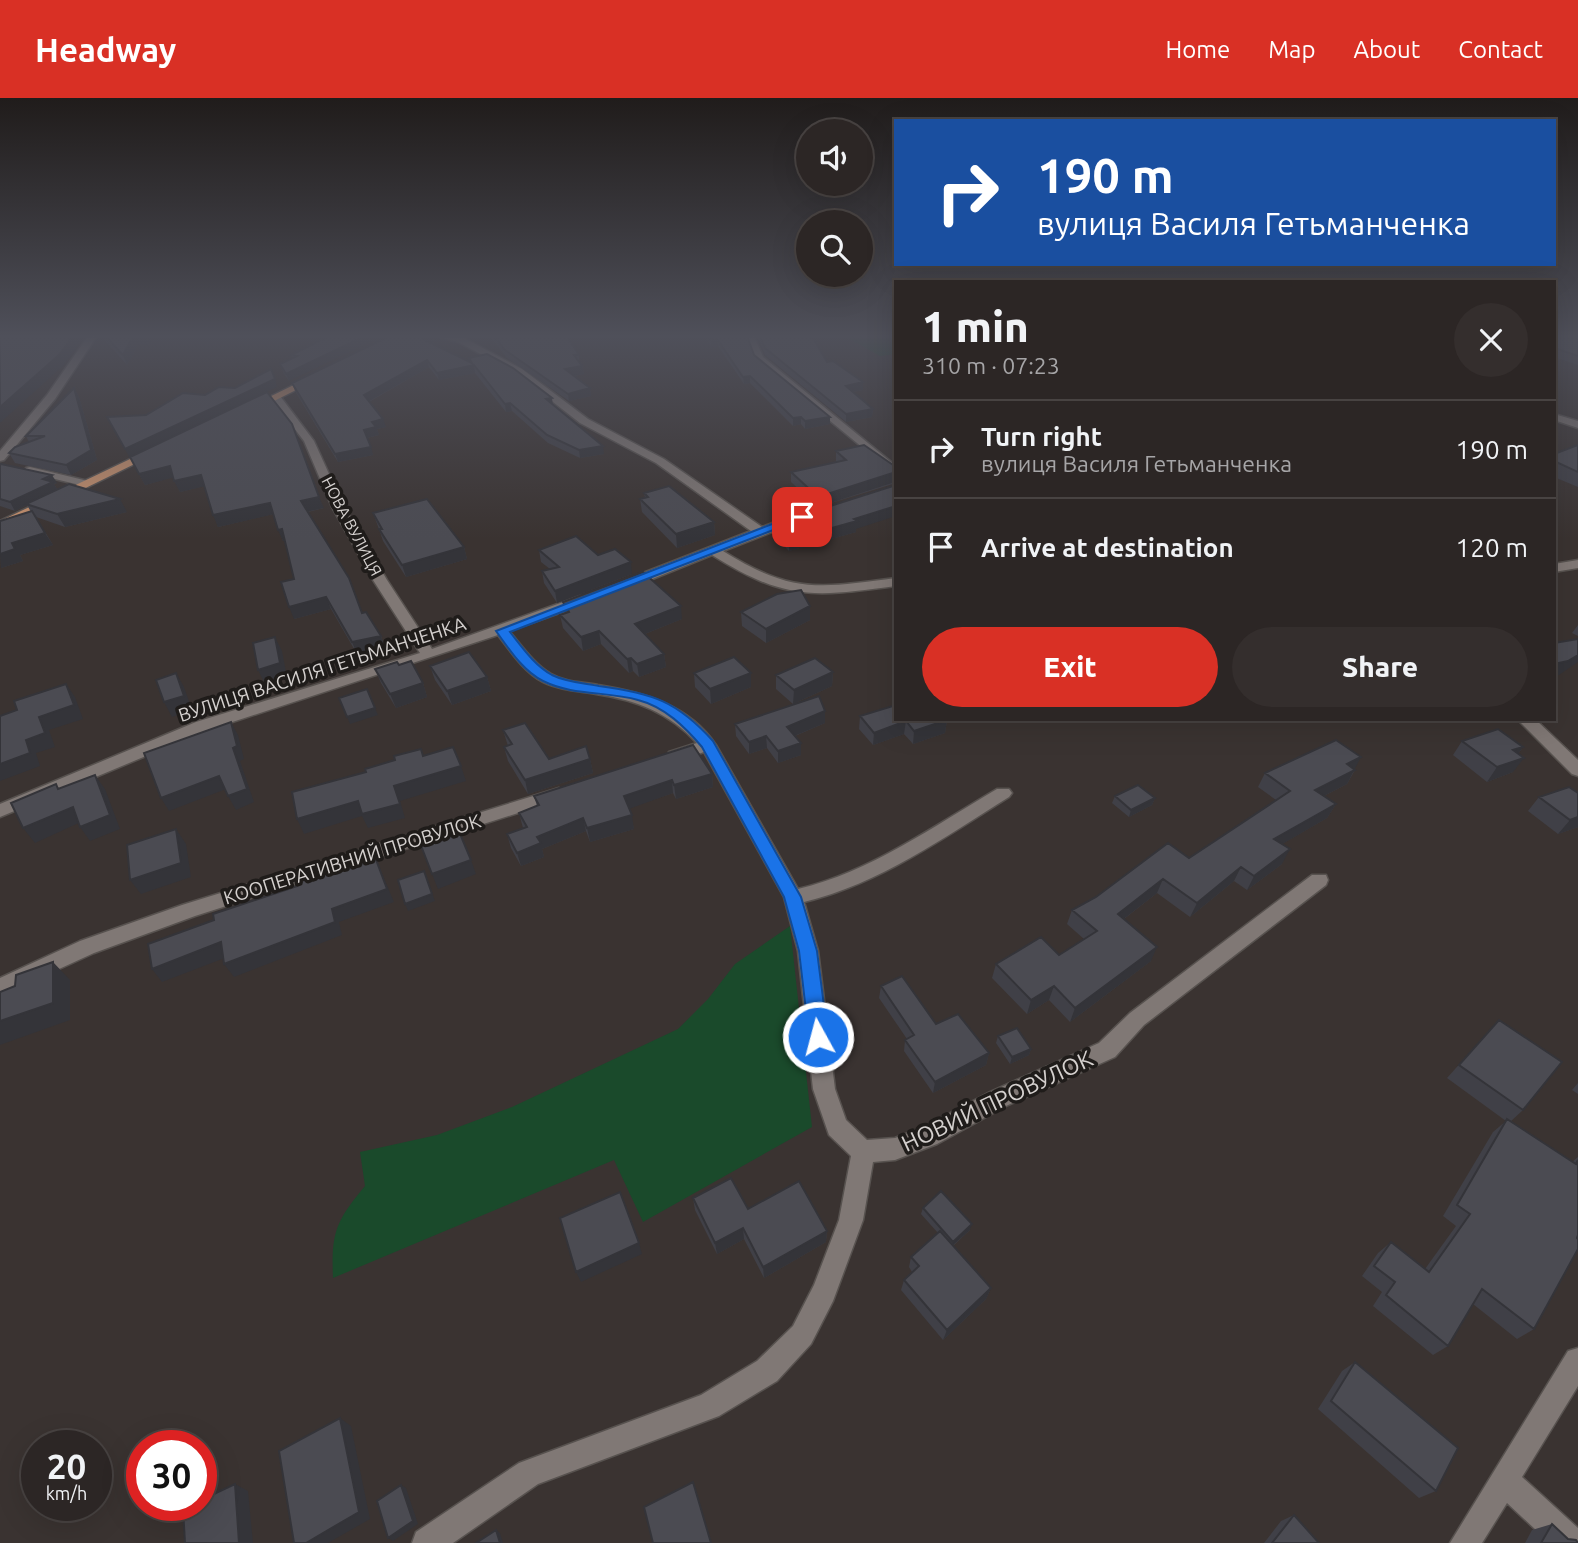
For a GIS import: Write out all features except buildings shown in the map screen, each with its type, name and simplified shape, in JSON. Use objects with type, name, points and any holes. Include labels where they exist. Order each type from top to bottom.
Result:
[{"type":"main road","points":[[237,415],[263,403]]},
{"type":"main road","points":[[0,526],[84,483],[161,449]]},
{"type":"street","points":[[0,458],[46,403]]},
{"type":"street","name":"НОВА ВУЛИЦЯ","points":[[279,403],[309,441],[338,507],[380,580],[429,655]]},
{"type":"street","points":[[561,403],[584,421],[660,461],[760,532]]},
{"type":"street","points":[[814,403],[894,470]]},
{"type":"street","points":[[1556,418],[1578,425]]},
{"type":"street","points":[[10,467],[84,483]]},
{"type":"street","name":"ВУЛИЦЯ ВАСИЛЯ ГЕТЬМАНЧЕНКА","points":[[0,811],[202,726],[502,631],[814,513]]},
{"type":"street","points":[[714,551],[755,573],[795,589],[830,590],[894,582]]},
{"type":"street","points":[[1556,568],[1578,564]]},
{"type":"street","points":[[427,1543],[529,1473],[709,1406],[767,1371],[802,1335],[824,1292],[851,1220],[863,1152],[838,1127],[824,1089],[808,951],[793,897],[708,745],[690,724],[664,705],[640,696],[567,685],[547,677],[528,664],[502,631]]},
{"type":"street","points":[[1526,721],[1578,770]]},
{"type":"street","points":[[656,762],[708,745]]},
{"type":"street","name":"КООПЕРАТИВНИЙ ПРОВУЛОК","points":[[0,988],[87,947],[189,910],[577,788]]},
{"type":"street","points":[[793,897],[815,894],[884,861],[1003,793]]},
{"type":"street","name":"НОВИЙ ПРОВУЛОК","points":[[863,1152],[895,1149],[929,1136],[998,1099],[1107,1050],[1137,1019],[1319,880]]},
{"type":"street","points":[[1465,1543],[1506,1482],[1578,1361]]},
{"type":"street","points":[[1506,1482],[1573,1543]]},
{"type":"green space","points":[[790,926],[812,1127],[643,1222],[614,1160],[333,1278],[333,1249],[337,1228],[347,1209],[365,1186],[360,1152],[437,1135],[512,1107],[678,1029],[708,999],[735,964]]},
{"type":"route","points":[[802,517],[502,631],[528,664],[547,677],[567,685],[640,696],[664,705],[690,724],[708,745],[793,897],[808,951],[818,1037]]}]
